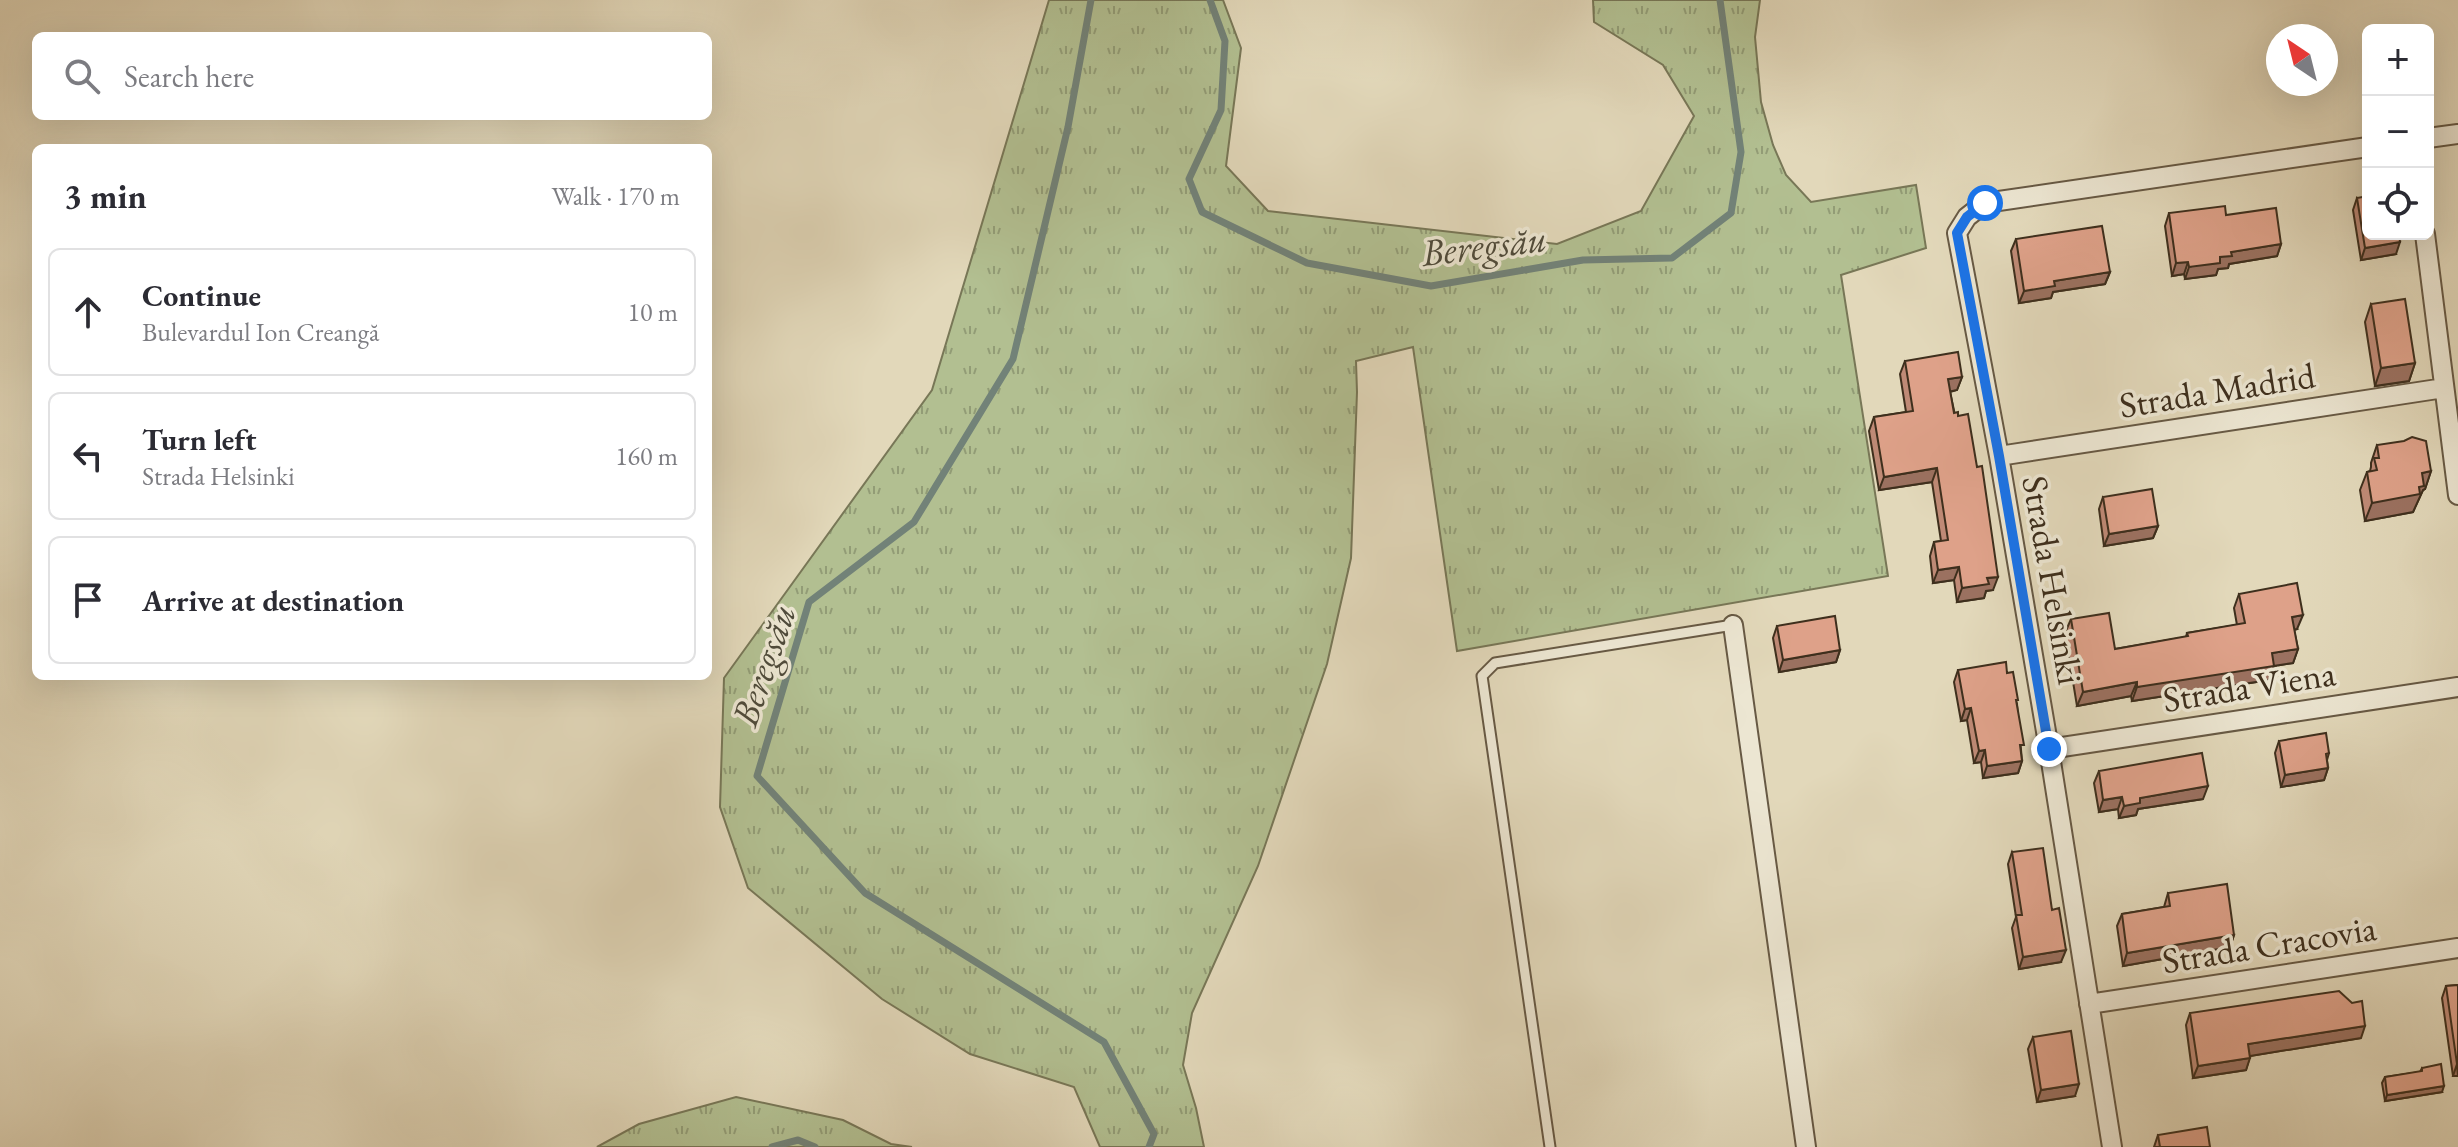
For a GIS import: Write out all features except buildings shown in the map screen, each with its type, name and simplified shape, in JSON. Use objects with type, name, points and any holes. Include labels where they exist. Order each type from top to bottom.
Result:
[{"type":"street","points":[[2434,137],[2458,134]]},
{"type":"street","name":"Strada Helsinki","points":[[2112,1147],[2049,749],[1957,233],[1967,217],[1985,203],[2362,148]]},
{"type":"street","points":[[2426,240],[2458,495]]},
{"type":"street","name":"Strada Madrid","points":[[1999,456],[2444,388]]},
{"type":"street","points":[[1733,625],[1806,1147]]},
{"type":"street","name":"Strada Viena","points":[[2049,749],[2458,687]]},
{"type":"street","name":"Strada Cracovia","points":[[2089,1004],[2458,948]]},
{"type":"lane","points":[[1550,1147],[1482,676],[1495,663],[1733,625]]},
{"type":"green space","points":[[1049,0],[1223,0],[1241,48],[1226,166],[1268,211],[1557,244],[1641,211],[1694,116],[1663,65],[1594,22],[1593,0],[1760,0],[1755,37],[1761,102],[1773,145],[1786,175],[1811,202],[1916,185],[1926,248],[1841,275],[1888,576],[1457,651],[1413,347],[1356,361],[1351,558],[1327,664],[1258,866],[1192,1013],[1183,1065],[1204,1147],[1100,1147],[1074,1087],[970,1054],[882,999],[748,888],[720,807],[724,678],[932,390]]},
{"type":"green space","points":[[736,1097],[843,1120],[891,1144],[912,1147],[597,1147],[639,1124]]},
{"type":"waterway","name":"Beregsău","points":[[1091,0],[1068,127],[1013,359],[914,522],[809,602],[757,776],[865,893],[1104,1042],[1154,1134],[1149,1147]]},
{"type":"waterway","name":"Beregsău","points":[[1210,0],[1225,41],[1221,110],[1189,179],[1202,212],[1307,263],[1431,286],[1583,260],[1672,258],[1731,213],[1741,152],[1720,0]]},
{"type":"waterway","name":"Beregsău","points":[[772,1147],[798,1140],[815,1147]]},
{"type":"route","points":[[1985,203],[1967,217],[1957,233],[2049,749]]}]
